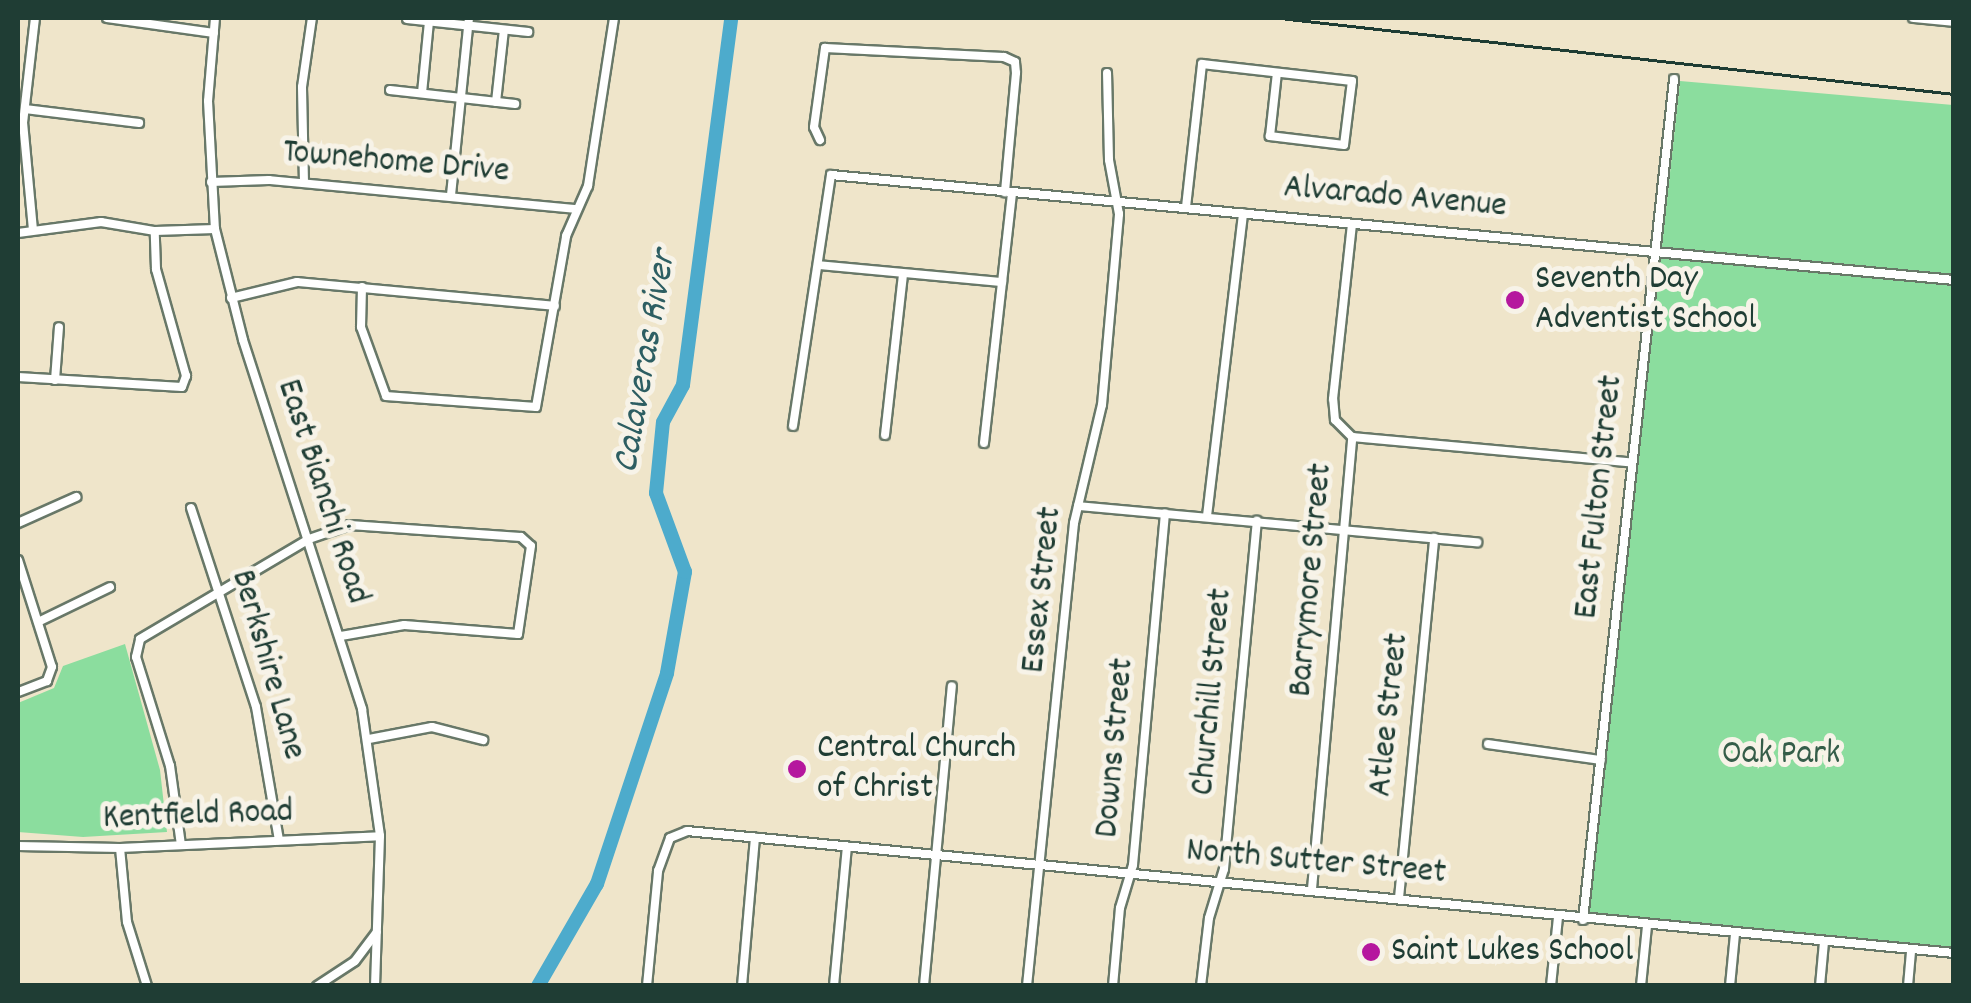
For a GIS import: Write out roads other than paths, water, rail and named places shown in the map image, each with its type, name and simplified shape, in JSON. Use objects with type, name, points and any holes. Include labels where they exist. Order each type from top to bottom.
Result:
[{"type":"street","points":[[34,230],[20,140],[35,18]]},
{"type":"street","points":[[107,18],[214,32]]},
{"type":"street","name":"East Bianchi Road","points":[[215,18],[211,182],[215,229],[231,298],[341,636],[369,739],[380,836],[374,986]]},
{"type":"street","points":[[304,183],[302,87],[312,18]]},
{"type":"street","points":[[362,287],[362,334],[386,396],[536,408],[576,209],[588,186],[614,18]]},
{"type":"street","points":[[1913,18],[1954,22]]},
{"type":"street","points":[[407,19],[468,22],[528,32]]},
{"type":"street","points":[[422,93],[429,22]]},
{"type":"street","points":[[450,195],[468,22]]},
{"type":"street","points":[[496,102],[504,30]]},
{"type":"street","points":[[820,140],[814,127],[826,48],[1004,57],[1015,62],[1002,282],[984,443]]},
{"type":"street","points":[[1186,207],[1202,64],[1352,81],[1344,145],[1270,136],[1277,73]]},
{"type":"street","name":"Essex Street","points":[[1028,986],[1044,866],[1078,506],[1102,404],[1120,202],[1110,160],[1108,73]]},
{"type":"street","name":"East Fulton Street","points":[[1583,920],[1629,462],[1674,80]]},
{"type":"street","points":[[390,90],[515,104]]},
{"type":"street","points":[[25,110],[140,124]]},
{"type":"street","name":"Alvarado Avenue","points":[[818,265],[831,175],[1954,280]]},
{"type":"street","name":"Townehome Drive","points":[[211,182],[304,183],[576,209]]},
{"type":"street","points":[[1207,516],[1243,213]]},
{"type":"street","points":[[18,233],[101,222],[154,231],[215,229]]},
{"type":"street","name":"Barrymore Street","points":[[1312,889],[1352,438],[1335,420],[1332,399],[1352,224]]},
{"type":"street","points":[[18,377],[174,390],[186,384],[156,269],[154,231]]},
{"type":"street","points":[[793,426],[818,265],[1002,282]]},
{"type":"street","points":[[885,434],[903,274]]},
{"type":"street","points":[[231,298],[297,282],[555,306]]},
{"type":"street","points":[[55,380],[59,327]]},
{"type":"street","points":[[1352,438],[1629,462]]},
{"type":"street","points":[[18,523],[76,497]]},
{"type":"street","points":[[1078,506],[1477,542]]},
{"type":"street","name":"Berkshire Lane","points":[[191,508],[264,741],[279,840]]},
{"type":"street","name":"Downs Street","points":[[1114,986],[1130,874],[1166,514]]},
{"type":"street","name":"Churchill Street","points":[[1201,986],[1209,918],[1220,883],[1257,522]]},
{"type":"street","points":[[181,845],[170,766],[137,644],[309,539],[356,524],[528,542],[524,626],[518,634],[404,625],[341,636]]},
{"type":"street","name":"Atlee Street","points":[[1399,898],[1434,538]]},
{"type":"street","points":[[18,560],[50,675],[18,692]]},
{"type":"street","points":[[38,622],[110,586]]},
{"type":"street","points":[[924,986],[952,686]]},
{"type":"street","points":[[369,739],[432,727],[483,740]]},
{"type":"street","points":[[1488,744],[1601,760]]},
{"type":"street","name":"North Sutter Street","points":[[648,986],[656,878],[674,834],[1312,889],[1583,920],[1954,954]]},
{"type":"street","name":"Kentfield Road","points":[[18,846],[120,848],[380,836]]},
{"type":"street","points":[[742,986],[755,838]]},
{"type":"street","points":[[834,986],[847,847]]},
{"type":"street","points":[[120,848],[123,898],[146,986]]},
{"type":"street","points":[[1552,986],[1558,917]]},
{"type":"street","points":[[1641,986],[1647,926]]},
{"type":"street","points":[[317,986],[354,961],[379,929]]},
{"type":"street","points":[[1730,986],[1735,934]]},
{"type":"street","points":[[1820,986],[1824,942]]},
{"type":"street","points":[[1908,986],[1911,950]]},
{"type":"waterway","name":"Calaveras River","points":[[538,986],[597,884],[667,673],[685,572],[656,493],[663,422],[683,385],[731,18]]},
{"type":"railway","points":[[1280,18],[1954,94]]},
{"type":"place","name":"Seventh Day Adventist School","points":[[1515,300]]},
{"type":"place","name":"Central Church of Christ","points":[[797,769]]},
{"type":"place","name":"Saint Lukes School","points":[[1371,952]]},
{"type":"park label","name":"Oak Park","points":[[1781,755]]}]
